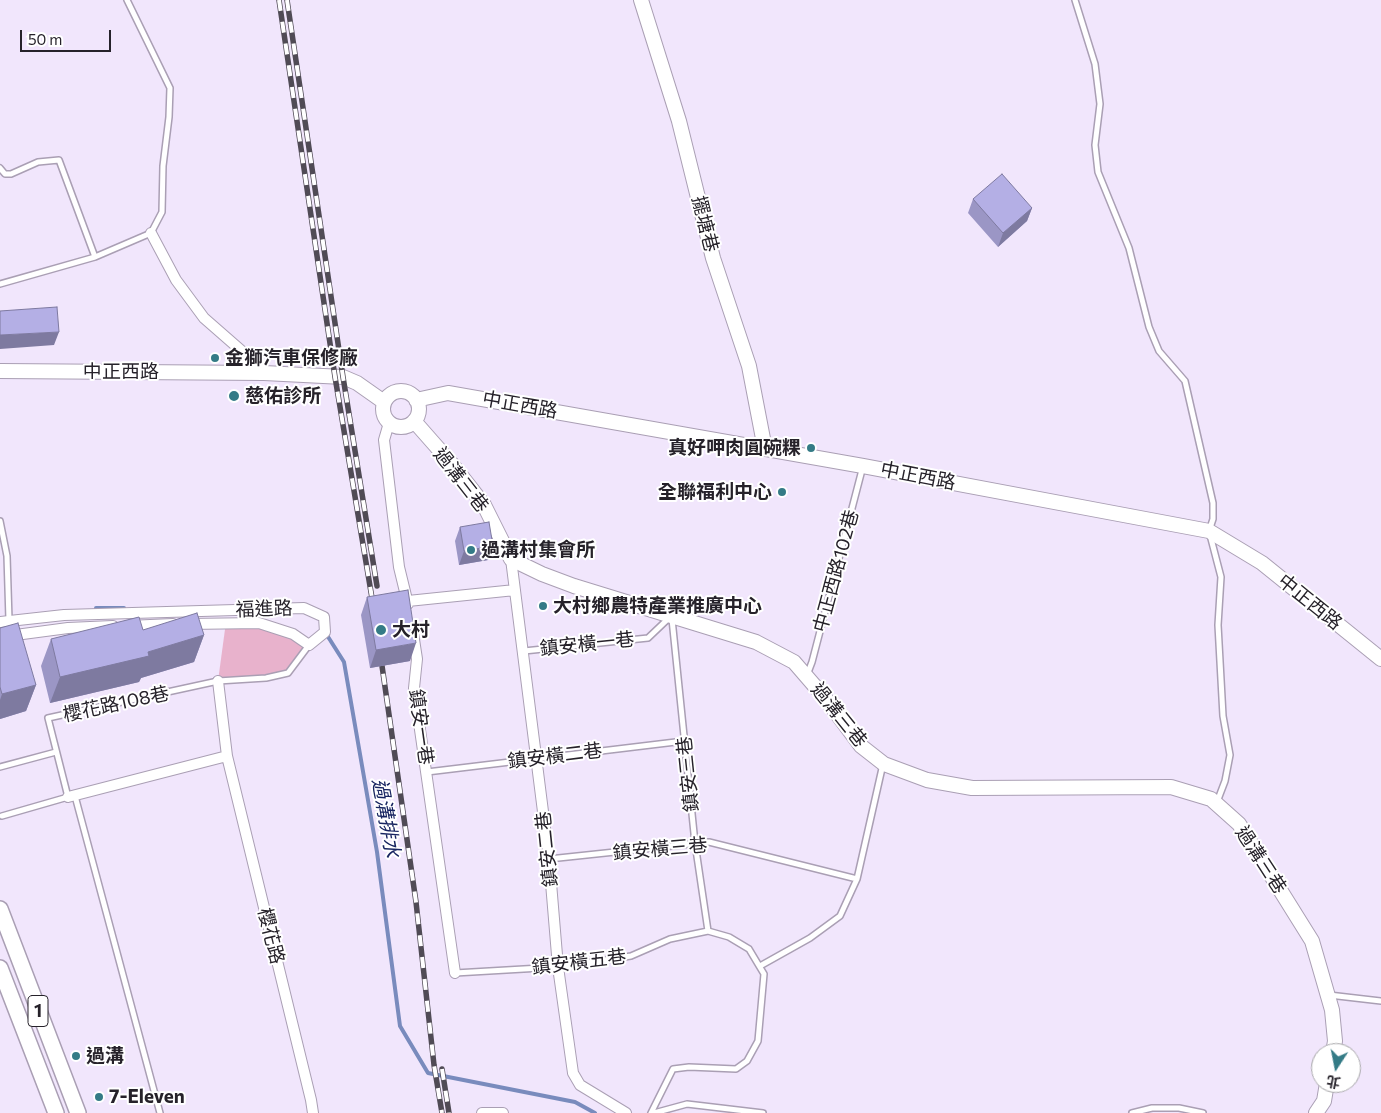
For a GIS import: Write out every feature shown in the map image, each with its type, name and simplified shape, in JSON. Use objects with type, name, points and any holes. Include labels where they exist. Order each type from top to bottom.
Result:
[{"type":"main road","name":"1","points":[[0,909],[78,1113]]},
{"type":"main road","name":"1","points":[[0,968],[56,1113]]},
{"type":"street","name":"擺塘巷","points":[[642,0],[679,120],[713,258],[749,366],[765,449]]},
{"type":"street","points":[[151,234],[176,280],[204,318],[244,352],[264,374]]},
{"type":"street","name":"中正西路","points":[[0,372],[264,374],[343,378],[357,383],[384,402]]},
{"type":"street","points":[[401,391],[412,395],[416,400],[419,412],[410,424],[399,427],[389,423],[383,413],[384,402],[390,394],[401,391]]},
{"type":"street","name":"中正西路","points":[[416,400],[448,393],[863,466],[1208,531],[1262,564],[1381,659]]},
{"type":"street","name":"過溝三巷","points":[[414,421],[451,463],[484,505],[511,559],[542,574],[756,642],[794,662],[861,746],[884,764],[927,780],[972,788],[1171,787],[1211,799],[1239,824],[1312,941],[1332,1010],[1335,1043]]},
{"type":"street","name":"鎮安一巷","points":[[389,423],[384,440],[399,567],[410,611],[417,659],[414,688],[455,973]]},
{"type":"street","name":"鎮安二巷","points":[[511,559],[549,859],[558,967],[574,1073],[580,1085],[626,1113]]},
{"type":"street","points":[[410,611],[515,590]]},
{"type":"street","name":"福進路","points":[[0,637],[68,628],[226,622],[259,623],[293,634],[310,645],[325,632],[324,617],[304,608],[64,615],[5,621]]},
{"type":"street","name":"櫻花路","points":[[218,681],[227,756],[313,1112]]},
{"type":"street","points":[[72,796],[227,756]]},
{"type":"street","points":[[1316,1113],[1324,1101],[1325,1093]]},
{"type":"street","points":[[308,1113],[319,1113]]},
{"type":"street","points":[[482,1113],[503,1113]]},
{"type":"lane","points":[[0,284],[96,257],[151,234],[162,212],[163,166],[169,117],[170,88],[127,0]]},
{"type":"lane","points":[[1076,0],[1095,64],[1100,104],[1095,145],[1098,172],[1129,248],[1149,327],[1159,351],[1185,381],[1213,503],[1213,519],[1208,531],[1221,578],[1218,625],[1223,716],[1230,755],[1216,804]]},
{"type":"lane","points":[[0,168],[5,174],[11,174],[38,162],[58,160],[96,257]]},
{"type":"lane","name":"中正西路102巷","points":[[807,676],[863,466]]},
{"type":"lane","points":[[0,521],[7,556],[5,621]]},
{"type":"lane","name":"鎮安橫一巷","points":[[524,651],[648,638],[672,616]]},
{"type":"lane","name":"鎮安三巷","points":[[672,616],[695,843],[708,931]]},
{"type":"lane","points":[[218,681],[266,678],[288,673],[310,645]]},
{"type":"lane","name":"櫻花路108巷","points":[[56,752],[48,718],[218,681]]},
{"type":"lane","name":"鎮安橫二巷","points":[[427,772],[684,741]]},
{"type":"lane","points":[[0,767],[56,752],[72,796],[160,1113]]},
{"type":"lane","points":[[653,1113],[673,1069],[689,1067],[736,1069],[747,1061],[758,1041],[764,974],[760,966],[810,938],[840,916],[857,879],[884,764]]},
{"type":"lane","points":[[2,816],[72,796]]},
{"type":"lane","name":"鎮安橫三巷","points":[[549,859],[709,842],[857,879]]},
{"type":"lane","name":"鎮安橫五巷","points":[[455,973],[558,967],[631,956],[670,939],[708,931],[729,937],[749,949],[760,966]]},
{"type":"lane","points":[[1328,995],[1381,1001]]},
{"type":"lane","points":[[653,1113],[687,1104],[763,1113]]},
{"type":"lane","points":[[1132,1113],[1152,1108],[1179,1108],[1203,1113]]},
{"type":"shaded area","points":[[226,622],[293,634],[309,645],[288,673],[218,681]]},
{"type":"building","points":[[1002,174],[1032,208],[1003,233],[973,199]]},
{"type":"building","points":[[57,307],[59,332],[0,335],[0,311]]},
{"type":"building","points":[[489,522],[493,546],[464,551],[460,527]]},
{"type":"building","points":[[408,590],[416,643],[376,650],[367,597]]},
{"type":"building","points":[[197,613],[204,635],[148,652],[149,656],[60,677],[51,639],[139,617],[143,630]]},
{"type":"building","points":[[18,623],[36,685],[2,694],[0,687],[0,628]]},
{"type":"waterway","name":"過溝排水","points":[[96,608],[124,608]]},
{"type":"waterway","name":"過溝排水","points":[[325,632],[344,662],[377,852],[400,1026],[428,1073],[575,1102],[595,1113]]},
{"type":"railway","points":[[279,0],[335,377],[374,610]]},
{"type":"railway","points":[[287,0],[343,377],[377,586]]},
{"type":"railway","points":[[380,652],[416,902],[434,1065],[442,1113]]},
{"type":"railway","points":[[442,1069],[449,1113]]},
{"type":"place","name":"金獅汽車保修廠","points":[[215,358]]},
{"type":"place","name":"慈佑診所","points":[[234,396]]},
{"type":"place","name":"真好呷肉圓碗粿","points":[[811,448]]},
{"type":"place","name":"全聯福利中心","points":[[782,492]]},
{"type":"place","name":"過溝村集會所","points":[[471,550]]},
{"type":"place","name":"大村鄉農特產業推廣中心","points":[[543,606]]},
{"type":"place","name":"大村","points":[[381,630]]},
{"type":"place","name":"過溝","points":[[76,1056]]},
{"type":"place","name":"7-Eleven","points":[[99,1097]]}]
